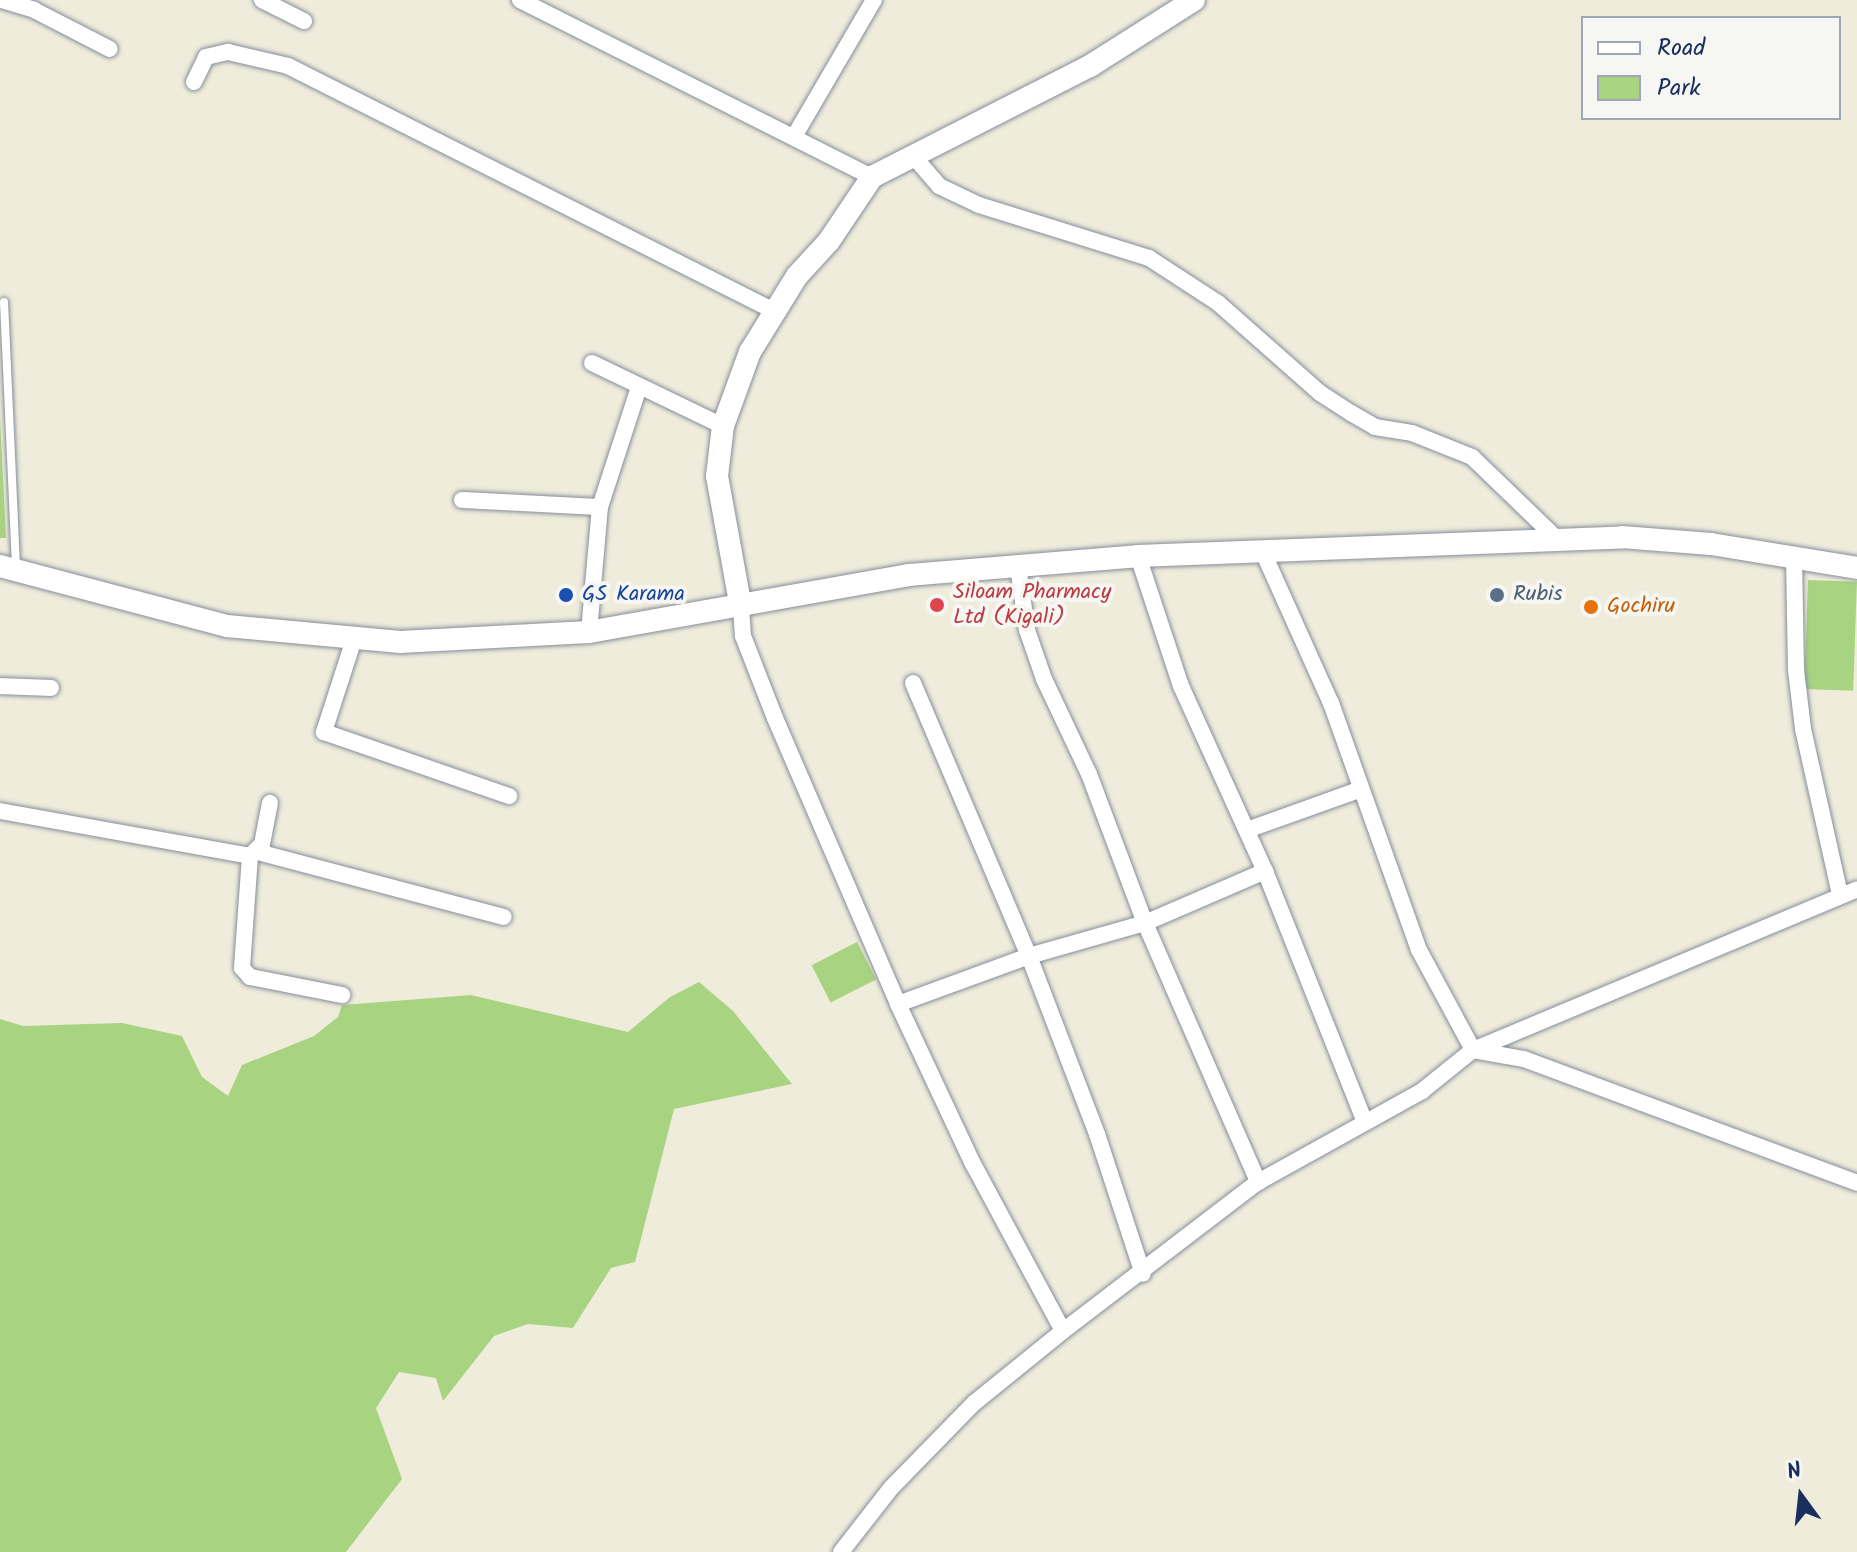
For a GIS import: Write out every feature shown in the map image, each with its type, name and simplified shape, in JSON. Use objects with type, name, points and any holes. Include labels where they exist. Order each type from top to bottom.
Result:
[{"type":"main road","points":[[741,608],[717,476],[723,426],[735,386],[772,310],[872,177],[915,158],[1090,66],[1194,0]]},
{"type":"main road","points":[[8,569],[215,624],[400,642],[589,632],[741,608],[909,575],[1138,556],[1558,540],[1666,540],[1857,568]]},
{"type":"street","points":[[2,0],[110,49]]},
{"type":"street","points":[[262,0],[304,21]]},
{"type":"street","points":[[520,0],[603,45],[795,135],[872,177]]},
{"type":"street","points":[[795,135],[874,0]]},
{"type":"street","points":[[194,82],[206,57],[228,52],[288,66],[772,310]]},
{"type":"street","points":[[915,158],[939,186],[967,200],[1149,258],[1218,303],[1320,393],[1351,413],[1375,427],[1412,433],[1472,457],[1558,540]]},
{"type":"street","points":[[592,363],[723,426]]},
{"type":"street","points":[[589,632],[600,507],[639,387]]},
{"type":"street","points":[[462,500],[600,507]]},
{"type":"street","points":[[1263,552],[1322,681],[1419,950],[1473,1050]]},
{"type":"street","points":[[1138,556],[1181,686],[1265,871],[1365,1122]]},
{"type":"street","points":[[1794,557],[1796,670],[1803,729],[1840,895]]},
{"type":"street","points":[[1018,566],[1027,630],[1044,679],[1089,774],[1145,923],[1258,1182]]},
{"type":"street","points":[[741,608],[743,636],[769,704],[898,1004],[972,1162],[1063,1331]]},
{"type":"street","points":[[354,639],[324,732],[509,796]]},
{"type":"street","points":[[913,683],[1029,956],[1097,1134],[1143,1274]]},
{"type":"street","points":[[0,686],[51,688]]},
{"type":"street","points":[[1247,830],[1359,790]]},
{"type":"street","points":[[270,803],[254,854],[242,968],[250,977],[342,995]]},
{"type":"street","points":[[0,811],[254,854],[504,917]]},
{"type":"street","points":[[898,1004],[1029,956],[1145,923],[1265,871]]},
{"type":"street","points":[[841,1552],[891,1488],[974,1403],[1258,1182],[1317,1154],[1365,1122],[1422,1091],[1473,1050],[1857,889]]},
{"type":"street","points":[[1473,1050],[1524,1059],[1857,1183]]},
{"type":"lane","points":[[4,302],[8,569]]},
{"type":"green space","points":[[0,417],[6,538],[0,538]]},
{"type":"green space","points":[[1808,580],[1857,582],[1853,691],[1804,689]]},
{"type":"green space","points":[[857,942],[876,979],[831,1003],[812,965]]},
{"type":"green space","points":[[699,982],[733,1011],[792,1084],[674,1109],[635,1262],[611,1268],[573,1328],[528,1324],[494,1336],[443,1401],[436,1378],[399,1372],[376,1408],[402,1479],[346,1552],[0,1552],[0,1019],[23,1026],[122,1023],[182,1036],[202,1077],[228,1096],[242,1065],[314,1036],[338,1017],[342,1005],[471,995],[628,1032],[670,997]]},
{"type":"place","name":"GS Karama","points":[[566,595]]},
{"type":"place","name":"Rubis","points":[[1497,595]]},
{"type":"place","name":"Siloam Pharmacy Ltd (Kigali)","points":[[937,605]]},
{"type":"place","name":"Gochiru","points":[[1591,607]]}]
